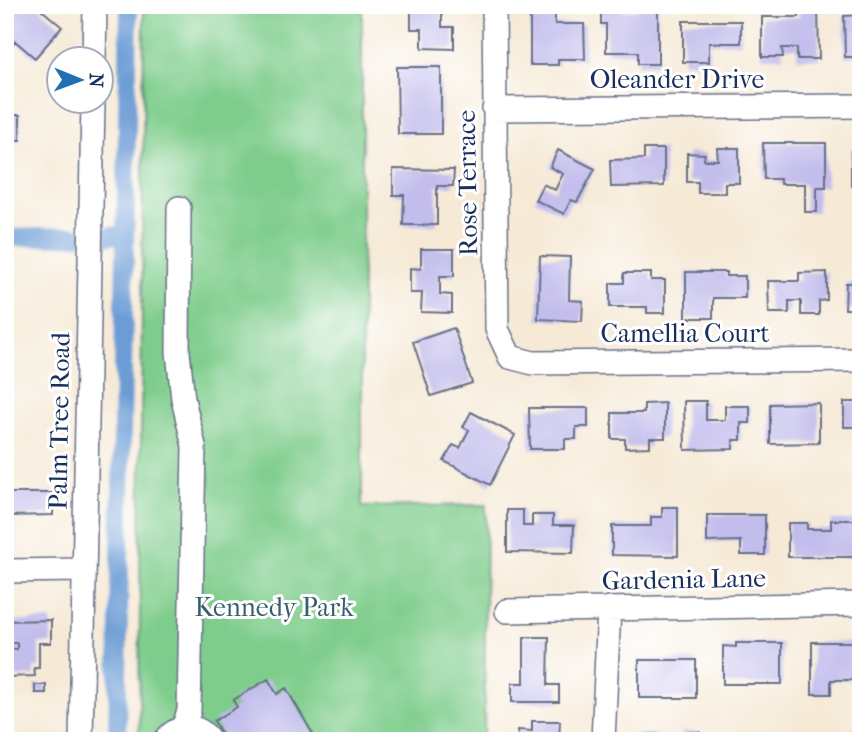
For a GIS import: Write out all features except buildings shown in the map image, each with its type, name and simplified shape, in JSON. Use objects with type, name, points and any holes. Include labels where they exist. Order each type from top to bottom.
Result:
[{"type":"street","points":[[94,46],[95,5]]},
{"type":"street","name":"Rose Terrace","points":[[495,5],[497,329],[510,357]]},
{"type":"street","name":"Oleander Drive","points":[[494,109],[861,106]]},
{"type":"street","name":"Palm Tree Road","points":[[81,741],[93,116]]},
{"type":"street","points":[[174,734],[189,711],[194,446],[183,399],[178,352],[179,208]]},
{"type":"street","name":"Camellia Court","points":[[510,357],[533,363],[861,360]]},
{"type":"street","points":[[5,571],[84,570]]},
{"type":"street","name":"Gardenia Lane","points":[[508,611],[861,604]]},
{"type":"street","points":[[603,741],[609,608]]},
{"type":"street","points":[[174,734],[200,730],[210,741]]},
{"type":"green space","name":"Kennedy Park","points":[[144,5],[362,5],[362,507],[486,505],[484,741],[139,741]]},
{"type":"waterway","points":[[117,741],[129,5]]},
{"type":"waterway","points":[[104,236],[125,235]]},
{"type":"waterway","points":[[5,238],[76,236]]}]
